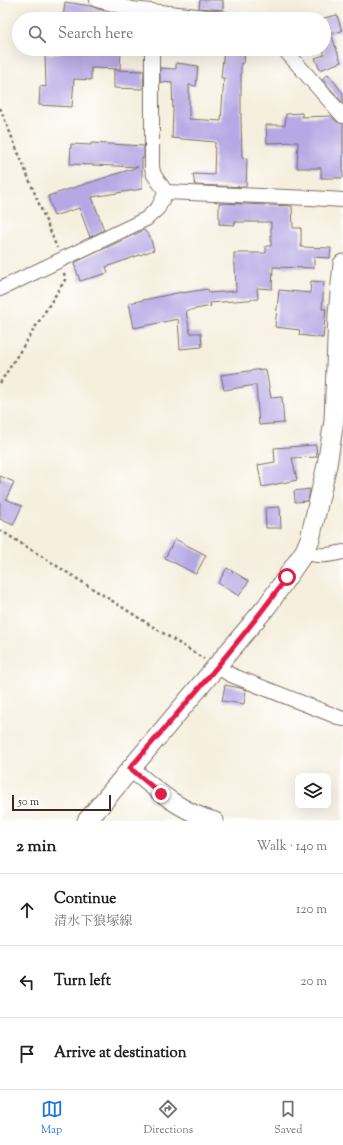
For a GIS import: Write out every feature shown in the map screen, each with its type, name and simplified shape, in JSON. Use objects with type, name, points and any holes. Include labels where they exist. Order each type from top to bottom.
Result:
[{"type":"main road","points":[[87,821],[130,768],[217,667],[266,606],[305,550],[312,532],[327,465],[334,421],[340,346],[338,314],[343,264]]},
{"type":"street","points":[[97,0],[142,12]]},
{"type":"street","points":[[152,56],[152,168],[154,175],[166,192]]},
{"type":"street","points":[[290,56],[343,116]]},
{"type":"street","points":[[166,192],[343,200]]},
{"type":"street","points":[[0,290],[146,219],[158,208],[166,192]]},
{"type":"street","points":[[305,550],[312,555],[318,556],[343,552]]},
{"type":"street","points":[[217,667],[231,675],[343,719]]},
{"type":"street","points":[[130,768],[161,794],[181,807],[201,817],[215,821]]},
{"type":"path","points":[[0,108],[62,260],[65,280],[0,383]]},
{"type":"path","points":[[0,530],[217,667]]},
{"type":"building","points":[[200,0],[223,0],[223,10],[199,8]]},
{"type":"building","points":[[65,2],[91,6],[110,12],[64,12]]},
{"type":"building","points":[[337,15],[342,31],[331,34],[331,16]]},
{"type":"building","points":[[331,34],[341,62],[320,70],[315,58],[321,56],[331,56]]},
{"type":"building","points":[[45,56],[121,56],[120,69],[91,68],[91,80],[74,79],[72,107],[39,105],[40,86],[46,87]]},
{"type":"building","points":[[223,56],[244,56],[244,63],[241,63],[241,118],[242,158],[247,159],[246,187],[195,185],[193,174],[214,175],[215,142],[172,138],[172,83],[160,82],[160,68],[176,69],[176,63],[198,66],[196,86],[189,85],[189,119],[221,121],[224,78],[221,78]]},
{"type":"building","points":[[114,70],[144,71],[143,89],[114,88]]},
{"type":"building","points":[[328,74],[343,93],[343,103],[322,79]]},
{"type":"building","points":[[302,113],[302,117],[331,116],[337,122],[343,124],[343,178],[321,178],[321,168],[297,168],[298,142],[267,143],[266,125],[285,125],[286,114]]},
{"type":"building","points":[[91,143],[144,146],[144,158],[142,158],[142,189],[92,197],[104,230],[90,237],[79,208],[54,216],[48,196],[138,167],[70,164],[71,144],[91,145]]},
{"type":"building","points":[[219,203],[292,206],[293,228],[301,228],[301,247],[331,248],[330,258],[314,257],[314,268],[273,267],[272,289],[257,288],[258,299],[210,303],[211,306],[186,311],[190,333],[201,333],[202,347],[180,349],[178,319],[134,328],[129,303],[182,292],[208,289],[209,293],[236,291],[234,253],[266,253],[266,246],[271,246],[271,222],[235,222],[235,225],[219,224]]},
{"type":"building","points":[[144,230],[150,237],[154,250],[106,267],[108,273],[80,281],[74,263]]},
{"type":"building","points":[[311,281],[324,282],[322,309],[326,309],[323,338],[299,335],[300,330],[275,327],[279,290],[310,293]]},
{"type":"building","points":[[263,369],[266,370],[271,398],[282,397],[284,423],[259,425],[256,385],[224,390],[221,375]]},
{"type":"building","points":[[316,445],[317,457],[292,458],[297,480],[262,487],[258,465],[275,462],[274,448]]},
{"type":"building","points":[[0,476],[14,482],[6,499],[22,506],[13,525],[0,519]]},
{"type":"building","points":[[310,489],[308,501],[295,502],[294,491]]},
{"type":"building","points":[[280,507],[281,528],[266,528],[265,508]]},
{"type":"building","points":[[175,539],[206,555],[196,574],[165,558]]},
{"type":"building","points":[[227,568],[249,581],[239,596],[218,583]]},
{"type":"building","points":[[225,685],[246,690],[244,704],[222,701]]},
{"type":"route","points":[[161,794],[130,768],[217,667],[266,606],[287,577]]}]
